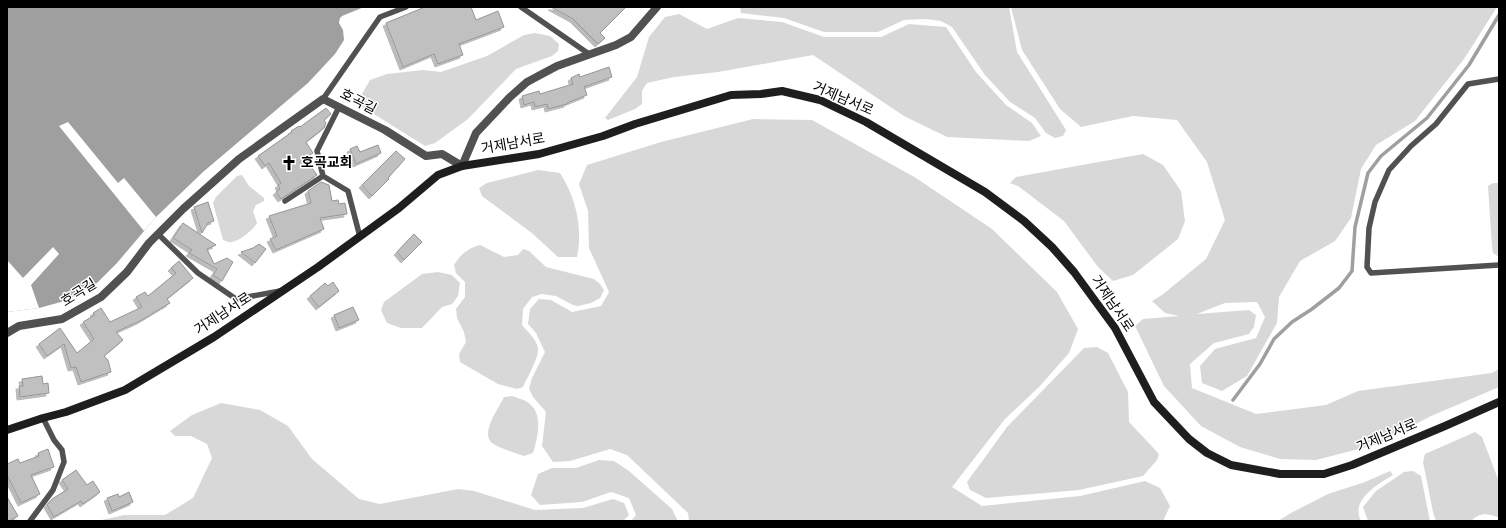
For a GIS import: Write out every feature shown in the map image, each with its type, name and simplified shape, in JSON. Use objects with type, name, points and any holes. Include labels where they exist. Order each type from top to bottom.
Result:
[{"type":"main road","name":"거제남서로","points":[[7,430],[66,412],[125,390],[214,337],[283,290],[360,237],[399,208],[438,175],[462,166],[539,154],[603,136],[635,124],[731,96],[782,91],[820,100],[866,122],[985,192],[1024,221],[1052,247],[1074,272],[1115,328],[1154,402],[1189,439],[1207,453],[1231,465],[1280,474],[1324,474],[1352,465],[1499,402]]},
{"type":"street","points":[[462,166],[476,133],[510,97],[528,82],[556,66],[616,45],[631,37],[657,7]]},
{"type":"street","name":"호곡길","points":[[7,333],[19,326],[62,319],[101,297],[127,272],[148,243],[183,208],[239,159],[323,99],[385,130],[426,156],[442,154],[462,166]]},
{"type":"street","points":[[7,324],[19,326]]},
{"type":"lane","points":[[323,99],[380,17],[406,7]]},
{"type":"lane","points":[[520,7],[589,54]]},
{"type":"lane","points":[[1499,79],[1468,84],[1436,124],[1411,146],[1389,170],[1375,202],[1369,228],[1367,267],[1371,273],[1499,265]]},
{"type":"lane","points":[[340,107],[317,151],[323,176],[348,191],[360,237]]},
{"type":"lane","points":[[285,201],[323,176]]},
{"type":"lane","points":[[158,234],[198,273],[236,299],[283,290]]},
{"type":"lane","points":[[30,521],[53,490],[64,462],[62,450],[54,440],[43,418]]},
{"type":"shaded area","points":[[7,7],[364,7],[340,18],[339,23],[343,30],[344,40],[335,54],[308,83],[203,172],[156,217],[117,263],[97,283],[68,300],[39,308],[7,312]]},
{"type":"shaded area","points":[[740,7],[1009,7],[1017,52],[1066,130],[1063,136],[1055,138],[1046,133],[1035,118],[1010,102],[985,75],[952,27],[941,21],[926,19],[904,20],[878,32],[824,32],[784,18],[741,13]]},
{"type":"shaded area","points":[[1011,7],[1497,7],[1464,59],[1415,121],[1376,145],[1361,169],[1351,218],[1335,241],[1300,261],[1279,297],[1277,323],[1247,376],[1222,391],[1202,383],[1200,366],[1215,349],[1256,338],[1265,317],[1257,302],[1225,303],[1197,314],[1249,310],[1256,315],[1254,327],[1249,334],[1214,343],[1190,364],[1192,388],[1256,414],[1326,405],[1358,391],[1492,373],[1499,369],[1499,387],[1431,416],[1378,444],[1316,460],[1280,459],[1240,447],[1201,426],[1164,386],[1135,326],[1143,319],[1179,316],[1165,313],[1152,301],[1162,295],[1206,259],[1225,220],[1207,162],[1177,120],[1133,116],[1081,127],[1060,109],[1022,50]]},
{"type":"shaded area","points":[[679,14],[707,29],[738,18],[782,22],[824,37],[881,37],[909,24],[946,27],[976,72],[1006,105],[1032,123],[1041,136],[1029,141],[947,137],[904,116],[813,55],[718,72],[674,77],[647,83],[642,91],[642,104],[635,109],[608,120],[605,118],[637,77],[649,37],[665,17]]},
{"type":"shaded area","points":[[535,33],[550,36],[559,44],[558,51],[552,56],[516,69],[468,119],[435,143],[425,146],[361,106],[362,94],[370,80],[387,74],[423,70],[441,72],[487,56],[524,35]]},
{"type":"shaded area","points":[[753,119],[812,120],[916,178],[992,229],[1057,292],[1078,329],[1069,353],[1039,387],[1005,419],[952,487],[982,506],[1080,496],[1145,481],[1160,488],[1170,506],[1163,521],[689,521],[688,513],[627,455],[610,449],[570,461],[553,462],[542,446],[546,412],[533,397],[529,389],[532,378],[545,352],[536,333],[528,324],[530,309],[539,299],[551,300],[572,312],[601,306],[609,292],[589,248],[588,211],[579,184],[587,165],[661,142]]},
{"type":"shaded area","points":[[1143,154],[1163,165],[1181,191],[1185,221],[1178,239],[1133,275],[1113,281],[1098,267],[1064,221],[1018,186],[1010,183],[1016,177]]},
{"type":"shaded area","points":[[538,170],[560,173],[566,183],[577,214],[579,246],[577,257],[558,257],[533,234],[482,196],[479,188],[487,183]]},
{"type":"shaded area","points":[[242,175],[249,186],[264,198],[264,201],[256,205],[253,211],[257,223],[242,237],[235,241],[229,242],[223,240],[213,203],[216,197],[237,176]]},
{"type":"shaded area","points":[[1493,183],[1499,183],[1499,257],[1493,253],[1492,247],[1488,186]]},
{"type":"shaded area","points":[[480,245],[504,257],[518,255],[523,249],[529,251],[546,267],[594,279],[604,290],[600,298],[591,303],[578,306],[556,296],[542,294],[532,297],[523,309],[522,325],[536,342],[538,352],[523,387],[517,389],[498,384],[460,362],[459,354],[466,342],[464,332],[457,318],[456,309],[465,297],[465,282],[456,273],[454,265],[465,252]]},
{"type":"shaded area","points":[[438,272],[452,275],[460,283],[458,296],[452,304],[442,307],[422,328],[401,328],[387,323],[381,310],[384,302],[422,274]]},
{"type":"shaded area","points":[[1097,347],[1108,353],[1128,392],[1129,422],[1159,454],[1157,460],[1143,476],[1079,490],[986,498],[970,490],[967,482],[1007,427],[1084,348]]},
{"type":"shaded area","points":[[512,396],[522,399],[532,406],[538,418],[537,440],[533,453],[524,456],[499,447],[492,443],[489,439],[489,427],[504,397]]},
{"type":"shaded area","points":[[221,403],[260,410],[288,426],[312,459],[359,499],[380,504],[458,489],[474,491],[535,510],[583,508],[613,499],[624,503],[629,515],[623,521],[97,521],[124,515],[165,515],[193,498],[212,458],[207,444],[191,436],[175,436],[170,431],[192,415]]},
{"type":"shaded area","points":[[1475,432],[1482,437],[1498,479],[1499,515],[1497,517],[1483,514],[1477,516],[1471,521],[1436,521],[1423,462],[1425,454]]},
{"type":"shaded area","points":[[599,460],[614,461],[629,471],[672,509],[678,521],[631,521],[636,515],[629,498],[611,492],[582,502],[540,505],[531,495],[538,474],[552,468],[576,468]]},
{"type":"shaded area","points":[[1390,471],[1393,475],[1373,488],[1362,500],[1359,506],[1361,521],[1278,521],[1328,494],[1365,482]]},
{"type":"shaded area","points":[[1413,471],[1421,476],[1430,521],[1368,521],[1363,507],[1376,491],[1404,472]]},
{"type":"pier","points":[[68,122],[118,183],[124,178],[156,217],[144,231],[59,126]]},
{"type":"pier","points":[[53,247],[59,254],[31,285],[39,308],[7,312],[7,260],[23,278]]},
{"type":"building","points":[[425,7],[471,7],[476,20],[498,11],[504,27],[459,44],[463,55],[438,64],[434,54],[403,67],[386,23]]},
{"type":"building","points":[[551,7],[626,7],[600,33],[605,38],[598,44],[573,19]]},
{"type":"building","points":[[609,67],[612,77],[584,87],[587,95],[567,104],[548,109],[547,104],[535,107],[534,102],[524,105],[522,96],[539,91],[540,94],[573,84],[571,78],[579,74],[580,77]]},
{"type":"building","points":[[326,108],[331,114],[324,120],[326,123],[324,128],[306,142],[313,153],[305,158],[317,175],[281,199],[276,192],[280,189],[278,185],[281,183],[269,163],[265,166],[258,156],[292,132],[291,131],[299,126],[300,127]]},
{"type":"building","points":[[378,145],[381,153],[356,164],[350,149],[357,146],[360,152]]},
{"type":"building","points":[[396,151],[405,159],[388,178],[389,179],[372,196],[362,185]]},
{"type":"building","points":[[321,182],[329,185],[332,201],[338,200],[339,204],[345,203],[347,214],[320,218],[324,229],[276,250],[270,239],[277,236],[269,216],[311,203],[308,191]]},
{"type":"building","points":[[208,202],[214,221],[208,223],[202,233],[194,207]]},
{"type":"building","points":[[183,223],[216,245],[207,249],[214,264],[227,258],[233,262],[222,281],[213,275],[217,269],[189,253],[192,250],[173,238]]},
{"type":"building","points":[[414,234],[422,242],[404,260],[397,252]]},
{"type":"building","points":[[259,244],[266,249],[255,263],[241,252],[253,248]]},
{"type":"building","points":[[179,261],[193,278],[167,299],[170,303],[140,321],[116,332],[123,340],[104,356],[108,360],[111,372],[81,382],[76,367],[71,368],[64,344],[47,356],[39,344],[60,328],[77,353],[94,339],[83,322],[95,315],[93,313],[101,308],[110,322],[142,307],[136,297],[145,292],[148,296],[176,273],[171,268]]},
{"type":"building","points":[[333,282],[339,291],[319,307],[310,296],[325,283],[328,286]]},
{"type":"building","points":[[353,307],[359,320],[339,328],[334,315]]},
{"type":"building","points":[[42,376],[43,384],[48,383],[49,393],[20,397],[19,386],[23,386],[22,379]]},
{"type":"building","points":[[48,449],[54,467],[31,475],[40,494],[21,503],[7,475],[7,464],[18,459],[20,463],[39,456],[38,453]]},
{"type":"building","points":[[76,470],[87,485],[93,481],[100,492],[83,504],[81,501],[54,517],[47,505],[52,499],[68,489],[62,480]]},
{"type":"building","points":[[129,492],[133,502],[112,511],[107,498],[118,494],[119,497]]},
{"type":"building","points":[[7,497],[18,516],[9,521],[7,521]]},
{"type":"waterway","points":[[1233,400],[1260,364],[1274,339],[1292,322],[1339,288],[1352,271],[1355,227],[1368,173],[1381,156],[1427,118],[1469,65],[1499,15]]},
{"type":"place","name":"호곡교회","points":[[289,163]]}]
